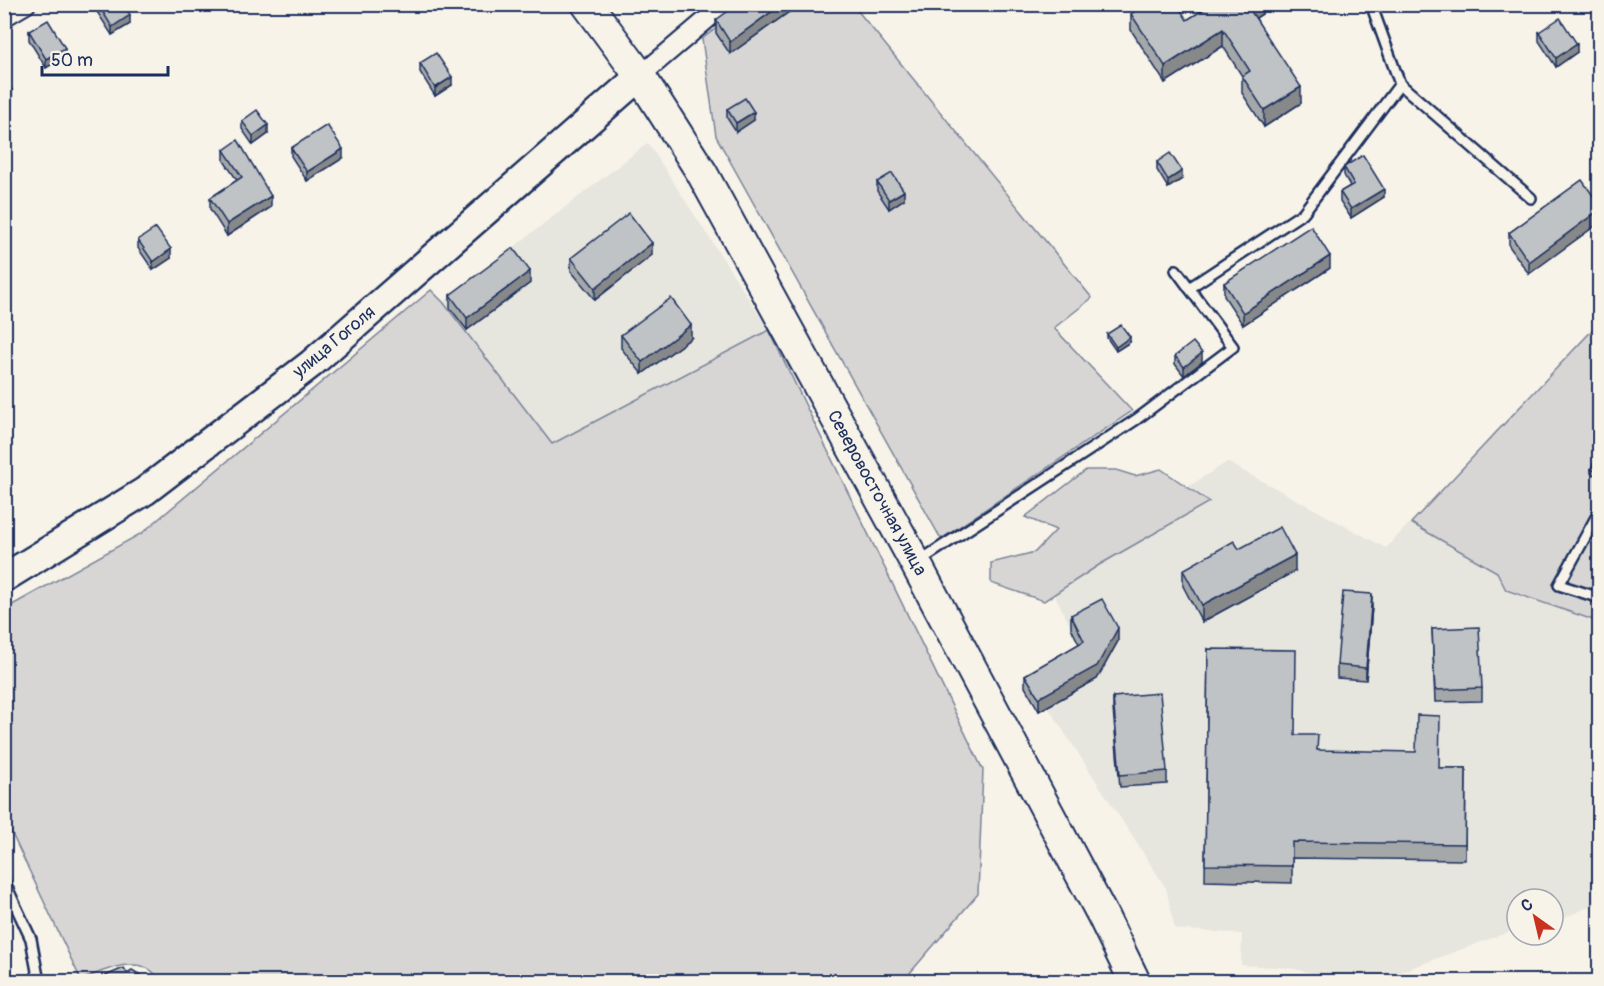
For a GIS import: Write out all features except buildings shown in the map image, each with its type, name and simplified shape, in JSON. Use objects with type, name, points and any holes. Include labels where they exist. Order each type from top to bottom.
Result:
[{"type":"main road","name":"Северовосточная улица","points":[[587,4],[640,76],[702,173],[916,564],[1136,981]]},
{"type":"street","points":[[4,17],[26,4]]},
{"type":"street","points":[[640,76],[725,4]]},
{"type":"street","name":"улица Гоголя","points":[[4,578],[145,491],[311,364],[640,76]]},
{"type":"lane","points":[[1371,4],[1400,84],[1531,198]]},
{"type":"lane","points":[[1189,288],[1303,213],[1400,84]]},
{"type":"lane","points":[[916,564],[1137,419],[1233,347],[1176,270]]},
{"type":"lane","points":[[1599,510],[1559,585],[1599,598]]},
{"type":"lane","points":[[4,881],[31,939],[39,981]]},
{"type":"shaded area","points":[[747,5],[853,5],[1092,298],[1054,328],[1132,411],[941,539],[716,136],[702,39]]},
{"type":"shaded area","points":[[648,143],[769,330],[552,444],[443,302]]},
{"type":"shaded area","points":[[431,290],[443,302],[552,444],[769,330],[983,770],[978,894],[903,981],[160,982],[153,972],[145,967],[134,965],[112,968],[81,980],[5,819],[5,609],[142,533]]},
{"type":"shaded area","points":[[1599,323],[1599,622],[1506,590],[1497,572],[1411,523]]},
{"type":"shaded area","points":[[1227,462],[1386,548],[1410,523],[1498,572],[1506,590],[1599,622],[1599,902],[1565,918],[1565,887],[1505,887],[1505,933],[1375,981],[1346,981],[1290,968],[1241,965],[1242,934],[1175,929],[1166,888],[1048,707],[1039,711],[1025,687],[1072,660],[1090,665],[1046,578]]},
{"type":"shaded area","points":[[1161,469],[1209,502],[1099,565],[1044,601],[991,583],[991,563],[1035,552],[1056,530],[1025,517],[1086,470],[1116,470],[1135,476]]}]
